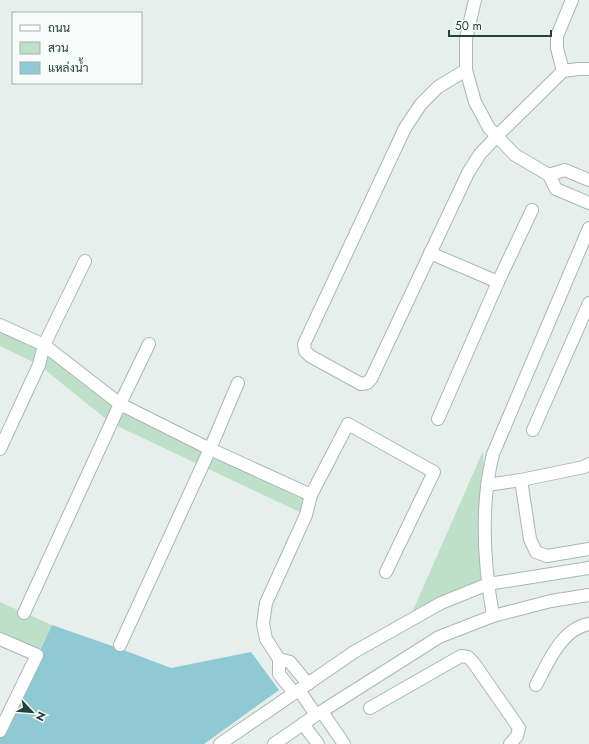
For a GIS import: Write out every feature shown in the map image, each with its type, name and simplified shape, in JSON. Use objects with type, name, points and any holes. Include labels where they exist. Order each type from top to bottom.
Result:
[{"type":"street","points":[[475,0],[466,39],[466,70],[475,102],[489,128],[515,155],[549,175],[556,189],[589,203]]},
{"type":"street","points":[[563,71],[557,48],[556,36],[572,0]]},
{"type":"street","points":[[466,70],[438,87],[421,104],[405,128],[304,344],[305,351],[310,356],[361,384],[367,383],[371,379],[468,173],[480,154],[563,71],[589,69]]},
{"type":"street","points":[[549,175],[566,170],[589,180]]},
{"type":"street","points":[[438,419],[498,282],[532,210]]},
{"type":"street","points":[[493,616],[488,584],[485,520],[487,485],[493,454],[589,228]]},
{"type":"street","points":[[430,253],[498,282]]},
{"type":"street","points":[[0,449],[39,365],[44,345],[85,261]]},
{"type":"street","points":[[533,430],[589,303]]},
{"type":"street","points":[[0,324],[44,345],[120,404],[210,449],[311,495]]},
{"type":"street","points":[[24,613],[149,344]]},
{"type":"street","points":[[120,645],[210,449],[238,384]]},
{"type":"street","points":[[344,744],[300,689],[279,674],[279,659],[266,639],[263,624],[266,603],[306,516],[311,495],[348,424],[434,472],[386,572]]},
{"type":"street","points":[[487,485],[521,480],[589,464]]},
{"type":"street","points":[[521,480],[530,539],[536,552],[547,556],[589,549]]},
{"type":"street","points":[[220,744],[354,652],[441,603],[488,584],[589,568]]},
{"type":"street","points":[[274,744],[439,638],[493,616],[551,601],[589,595]]},
{"type":"street","points":[[536,685],[558,644],[571,633],[589,624]]},
{"type":"street","points":[[0,639],[37,655],[0,731]]},
{"type":"street","points":[[370,708],[461,656],[468,657],[519,728],[517,736],[510,744]]},
{"type":"street","points":[[303,724],[318,744]]},
{"type":"green space","points":[[0,325],[44,345],[120,404],[311,495],[306,515],[111,423],[39,365],[0,346]]},
{"type":"green space","points":[[483,451],[488,584],[408,622]]},
{"type":"green space","points":[[0,602],[52,625],[37,655],[0,637]]},
{"type":"water","points":[[52,625],[171,668],[251,652],[279,690],[204,744],[0,744],[0,734]]}]
